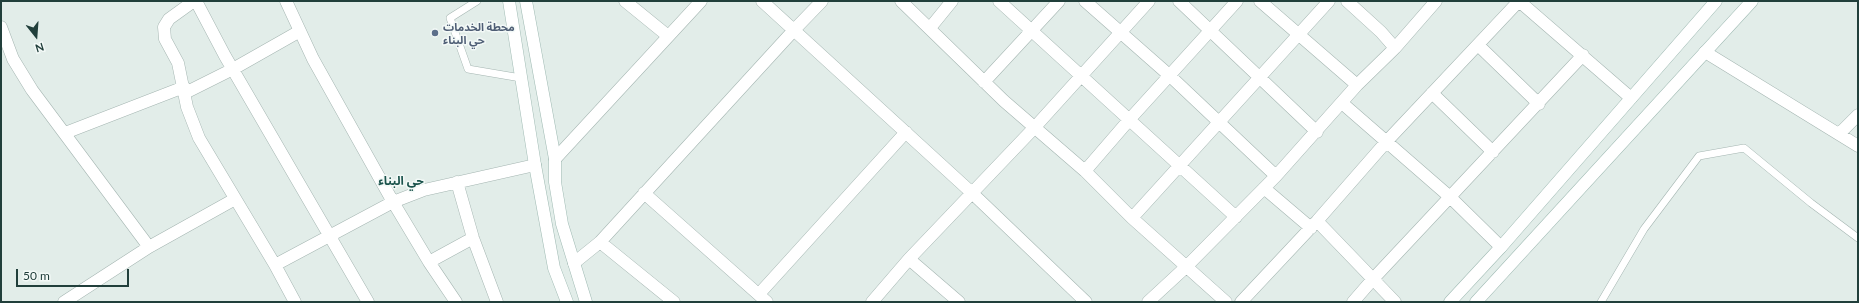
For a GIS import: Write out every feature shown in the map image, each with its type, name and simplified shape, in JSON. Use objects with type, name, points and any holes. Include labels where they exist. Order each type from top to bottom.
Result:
[{"type":"street","points":[[295,302],[275,265],[199,138],[187,107],[178,62],[165,39],[164,27],[169,19],[195,1],[233,69],[331,235],[368,302]]},
{"type":"street","points":[[286,1],[313,59],[393,202],[429,262],[456,302]]},
{"type":"street","points":[[509,1],[535,165],[554,268],[567,302]]},
{"type":"street","points":[[526,1],[555,159],[555,182],[562,224],[586,302]]},
{"type":"street","points":[[626,1],[668,36]]},
{"type":"street","points":[[555,159],[701,1]]},
{"type":"street","points":[[762,1],[972,193],[1086,302]]},
{"type":"street","points":[[574,263],[600,242],[822,1]]},
{"type":"street","points":[[901,1],[984,82],[1084,171],[1132,218],[1226,302]]},
{"type":"street","points":[[930,28],[952,1]]},
{"type":"street","points":[[999,1],[1031,32],[1081,75],[1236,218]]},
{"type":"street","points":[[984,82],[1059,1]]},
{"type":"street","points":[[1085,1],[1169,75],[1276,176]]},
{"type":"street","points":[[872,302],[909,259],[1035,127],[1149,1]]},
{"type":"street","points":[[1179,1],[1317,132]]},
{"type":"street","points":[[1084,171],[1237,1]]},
{"type":"street","points":[[1260,1],[1357,85]]},
{"type":"street","points":[[1132,218],[1181,166],[1259,77],[1329,1]]},
{"type":"street","points":[[1347,1],[1381,32],[1395,48]]},
{"type":"street","points":[[1241,302],[1314,225],[1387,141],[1519,1],[1631,98]]},
{"type":"street","points":[[1450,302],[1502,247],[1716,1]]},
{"type":"street","points":[[1476,302],[1752,1]]},
{"type":"street","points":[[1148,302],[1236,218],[1276,176],[1317,132],[1357,85],[1395,48],[1433,2]]},
{"type":"street","points":[[1,28],[18,67],[32,90],[149,247]]},
{"type":"street","points":[[65,133],[184,90],[233,69],[300,32]]},
{"type":"street","points":[[1478,45],[1539,104]]},
{"type":"street","points":[[1704,52],[1858,146]]},
{"type":"street","points":[[1353,302],[1583,55]]},
{"type":"street","points":[[1432,94],[1493,152]]},
{"type":"street","points":[[1342,103],[1450,197],[1502,247]]},
{"type":"street","points":[[1839,134],[1858,115]]},
{"type":"street","points":[[644,193],[763,298],[906,132]]},
{"type":"street","points":[[275,265],[393,202],[424,190],[535,165]]},
{"type":"street","points":[[457,182],[473,238],[497,302]]},
{"type":"street","points":[[1264,188],[1314,225],[1373,279],[1395,302]]},
{"type":"street","points":[[64,302],[149,247],[235,199]]},
{"type":"street","points":[[429,262],[473,238]]},
{"type":"street","points":[[600,242],[674,302]]},
{"type":"street","points":[[909,259],[959,302]]},
{"type":"lane","points":[[477,1],[450,18],[468,69],[521,78]]},
{"type":"lane","points":[[1601,302],[1644,229],[1699,156],[1744,148],[1810,203],[1858,238]]},
{"type":"place","name":"محطة الخدمات حي البناء","points":[[435,33]]},
{"type":"district","name":"حي البناء","points":[[401,181]]}]
